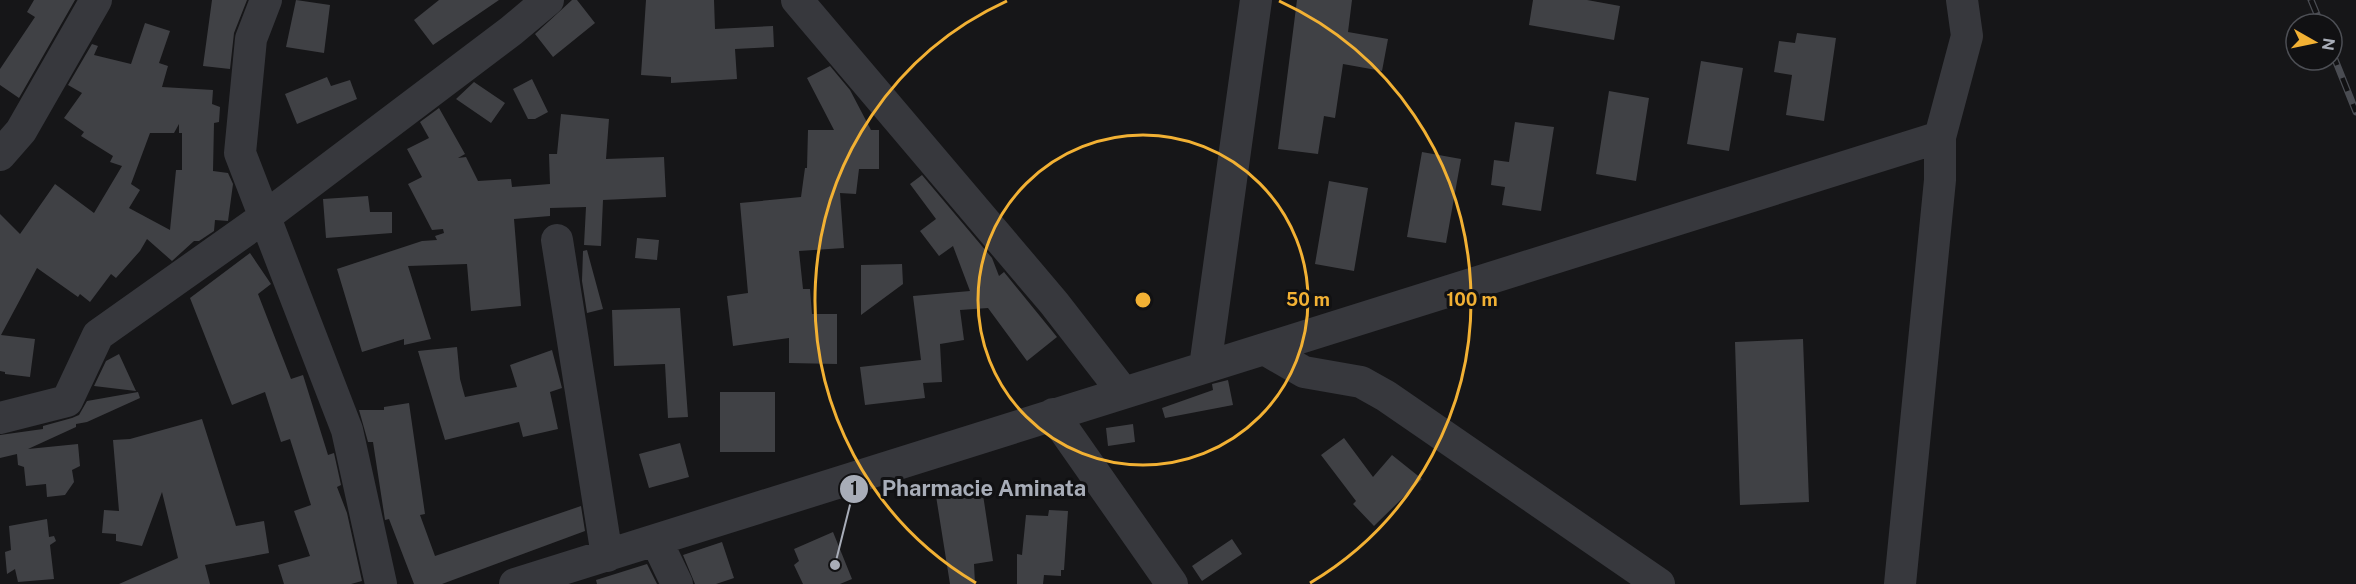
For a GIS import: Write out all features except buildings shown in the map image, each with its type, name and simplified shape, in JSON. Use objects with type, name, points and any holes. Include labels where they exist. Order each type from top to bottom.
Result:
[{"type":"street","points":[[0,155],[21,131],[96,0]]},
{"type":"street","points":[[266,0],[251,39],[240,153],[347,430],[381,584]]},
{"type":"street","points":[[0,418],[67,401],[98,335],[266,216],[511,31],[548,0]]},
{"type":"street","points":[[797,0],[1054,303],[1123,392]]},
{"type":"street","points":[[1205,367],[1256,0]]},
{"type":"street","points":[[1900,584],[1940,180],[1940,137],[1967,36],[1962,0]]},
{"type":"street","points":[[515,584],[1940,137]]},
{"type":"street","points":[[557,240],[608,556]]},
{"type":"street","points":[[1266,350],[1304,372],[1361,382],[1386,396],[1659,584]]},
{"type":"street","points":[[1053,414],[1172,584]]},
{"type":"street","points":[[656,540],[677,584]]},
{"type":"railway","points":[[2311,0],[2316,12]]},
{"type":"railway","points":[[2340,72],[2356,112]]},
{"type":"place","name":"Pharmacie Aminata","points":[[835,565]]}]
